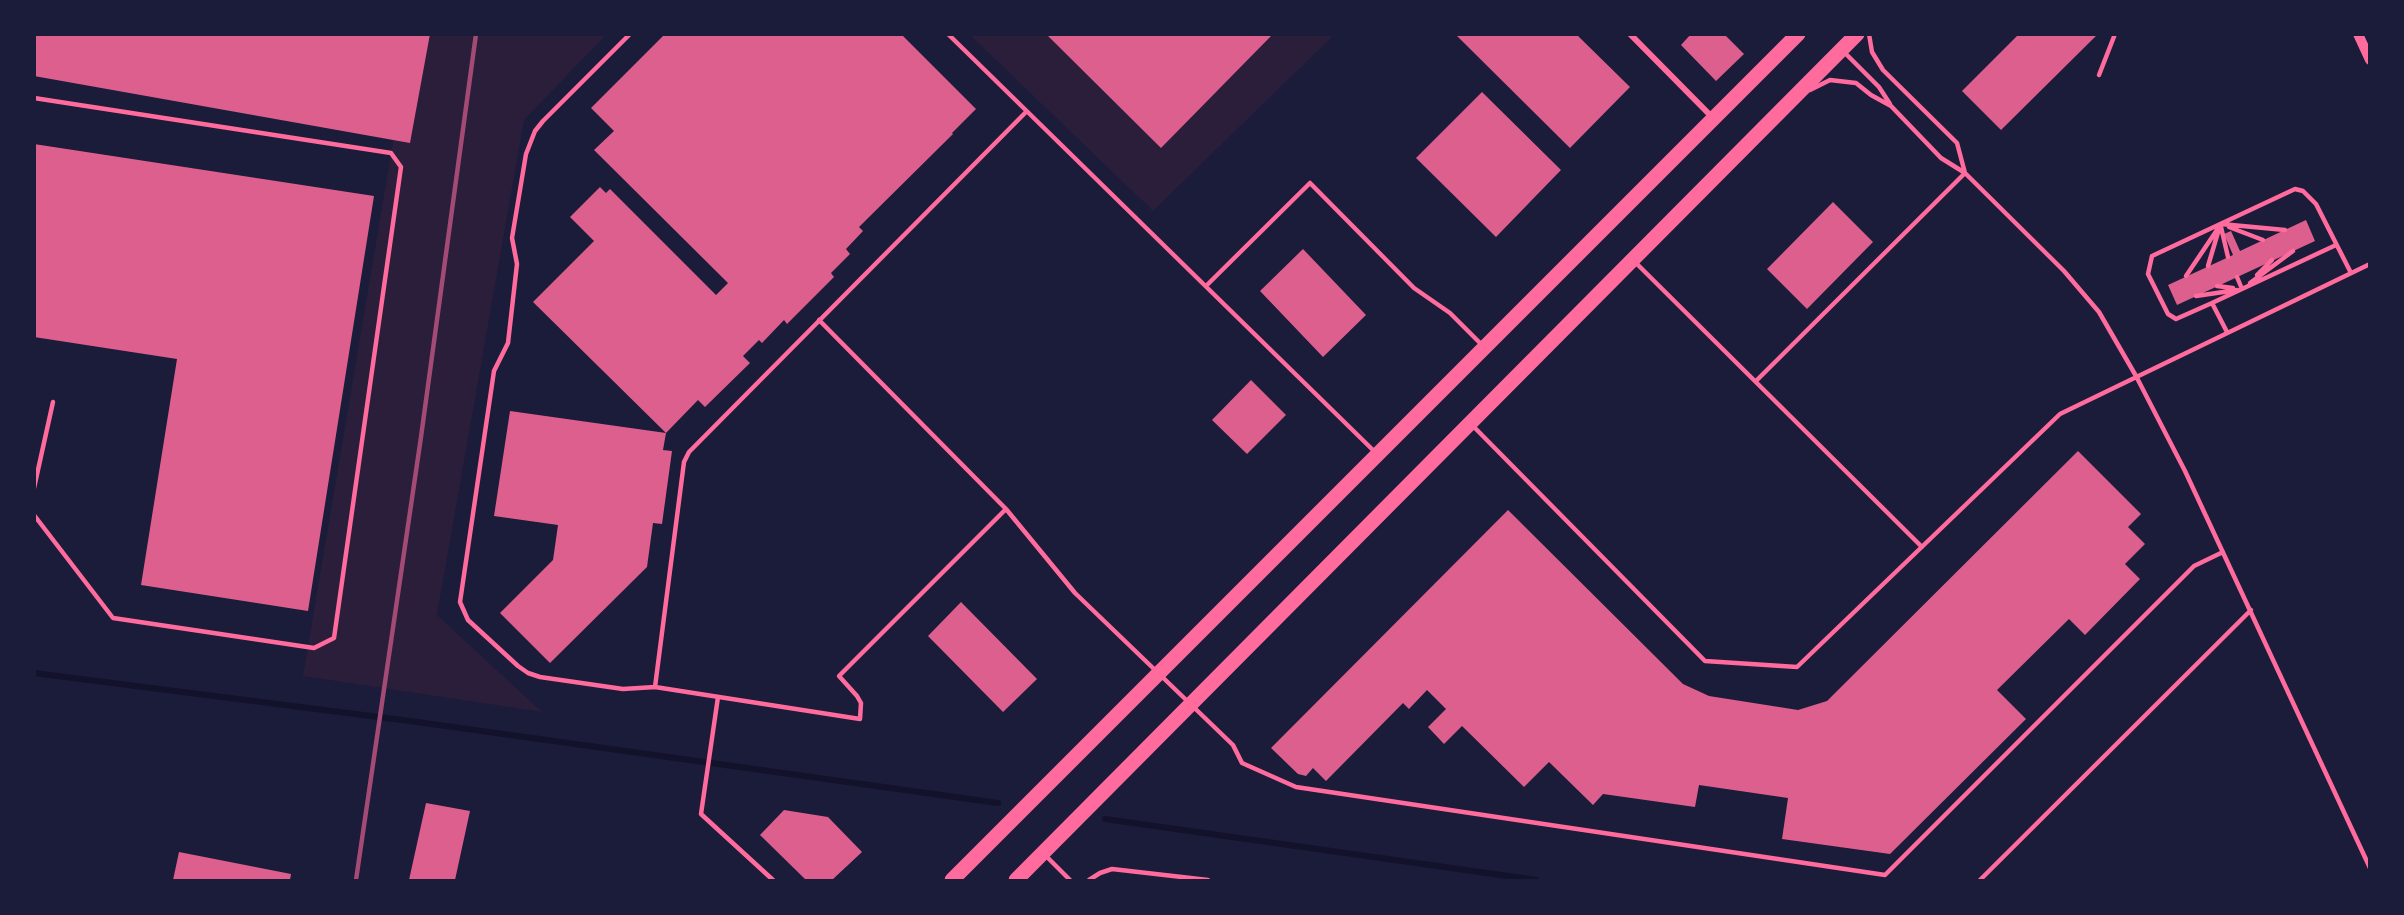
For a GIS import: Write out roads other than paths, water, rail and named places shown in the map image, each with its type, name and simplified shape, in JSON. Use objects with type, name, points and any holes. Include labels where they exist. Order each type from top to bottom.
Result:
[{"type":"main road","points":[[952,880],[1798,34]]},
{"type":"main road","points":[[1016,880],[1857,34]]},
{"type":"street","points":[[1630,34],[1713,119]]},
{"type":"street","points":[[2358,34],[2370,60]]},
{"type":"lane","points":[[630,34],[543,121],[526,154],[512,238],[517,264],[508,343],[494,371],[460,602],[468,620],[528,673],[555,680],[623,689],[655,687],[860,719],[861,703],[839,676],[1006,509]]},
{"type":"lane","points":[[948,34],[1378,454]]},
{"type":"lane","points":[[1869,34],[1872,52],[1883,69],[1957,143],[1965,173]]},
{"type":"lane","points":[[2099,75],[2115,34]]},
{"type":"lane","points":[[1842,50],[1879,87],[1891,106],[1941,158],[1965,173],[2064,271],[2099,312],[2136,376],[2223,552],[2370,868]]},
{"type":"lane","points":[[1796,96],[1830,80],[1856,83],[1891,106]]},
{"type":"lane","points":[[34,98],[391,153],[401,167],[334,638],[314,648],[113,618],[34,515]]},
{"type":"lane","points":[[655,687],[684,462],[695,444],[1026,112]]},
{"type":"lane","points":[[1756,381],[1965,173]]},
{"type":"lane","points":[[1206,286],[1310,183],[1414,288],[1450,314],[1485,347]]},
{"type":"lane","points":[[2337,245],[2176,319],[2168,314],[2148,274],[2152,256],[2295,189],[2311,196],[2337,245],[2351,273]]},
{"type":"lane","points":[[2221,224],[2284,230]]},
{"type":"lane","points":[[2221,224],[2263,240]]},
{"type":"lane","points":[[2221,224],[2228,257]]},
{"type":"lane","points":[[2208,266],[2221,224]]},
{"type":"lane","points":[[2187,276],[2221,224]]},
{"type":"lane","points":[[2196,296],[2242,289],[2293,251]]},
{"type":"lane","points":[[1634,260],[1922,547]]},
{"type":"lane","points":[[2242,289],[2272,260]]},
{"type":"lane","points":[[1470,424],[1705,661],[1797,667],[2060,414],[2370,264]]},
{"type":"lane","points":[[2237,277],[2242,289]]},
{"type":"lane","points":[[2217,286],[2242,289]]},
{"type":"lane","points":[[2212,303],[2227,332]]},
{"type":"lane","points":[[819,320],[1006,509],[1076,593],[1233,745],[1242,763],[1296,787],[1885,875],[2194,567],[2223,552]]},
{"type":"lane","points":[[34,488],[53,402]]},
{"type":"lane","points":[[1980,880],[2251,610]]},
{"type":"lane","points":[[718,697],[701,814],[773,880]]},
{"type":"lane","points":[[1043,853],[1070,880]]},
{"type":"lane","points":[[1089,880],[1112,869],[1208,880]]},
{"type":"waterway","points":[[34,673],[410,721],[998,803]]},
{"type":"waterway","points":[[1105,819],[1536,880]]},
{"type":"railway","points":[[356,880],[421,437],[476,34]]}]
